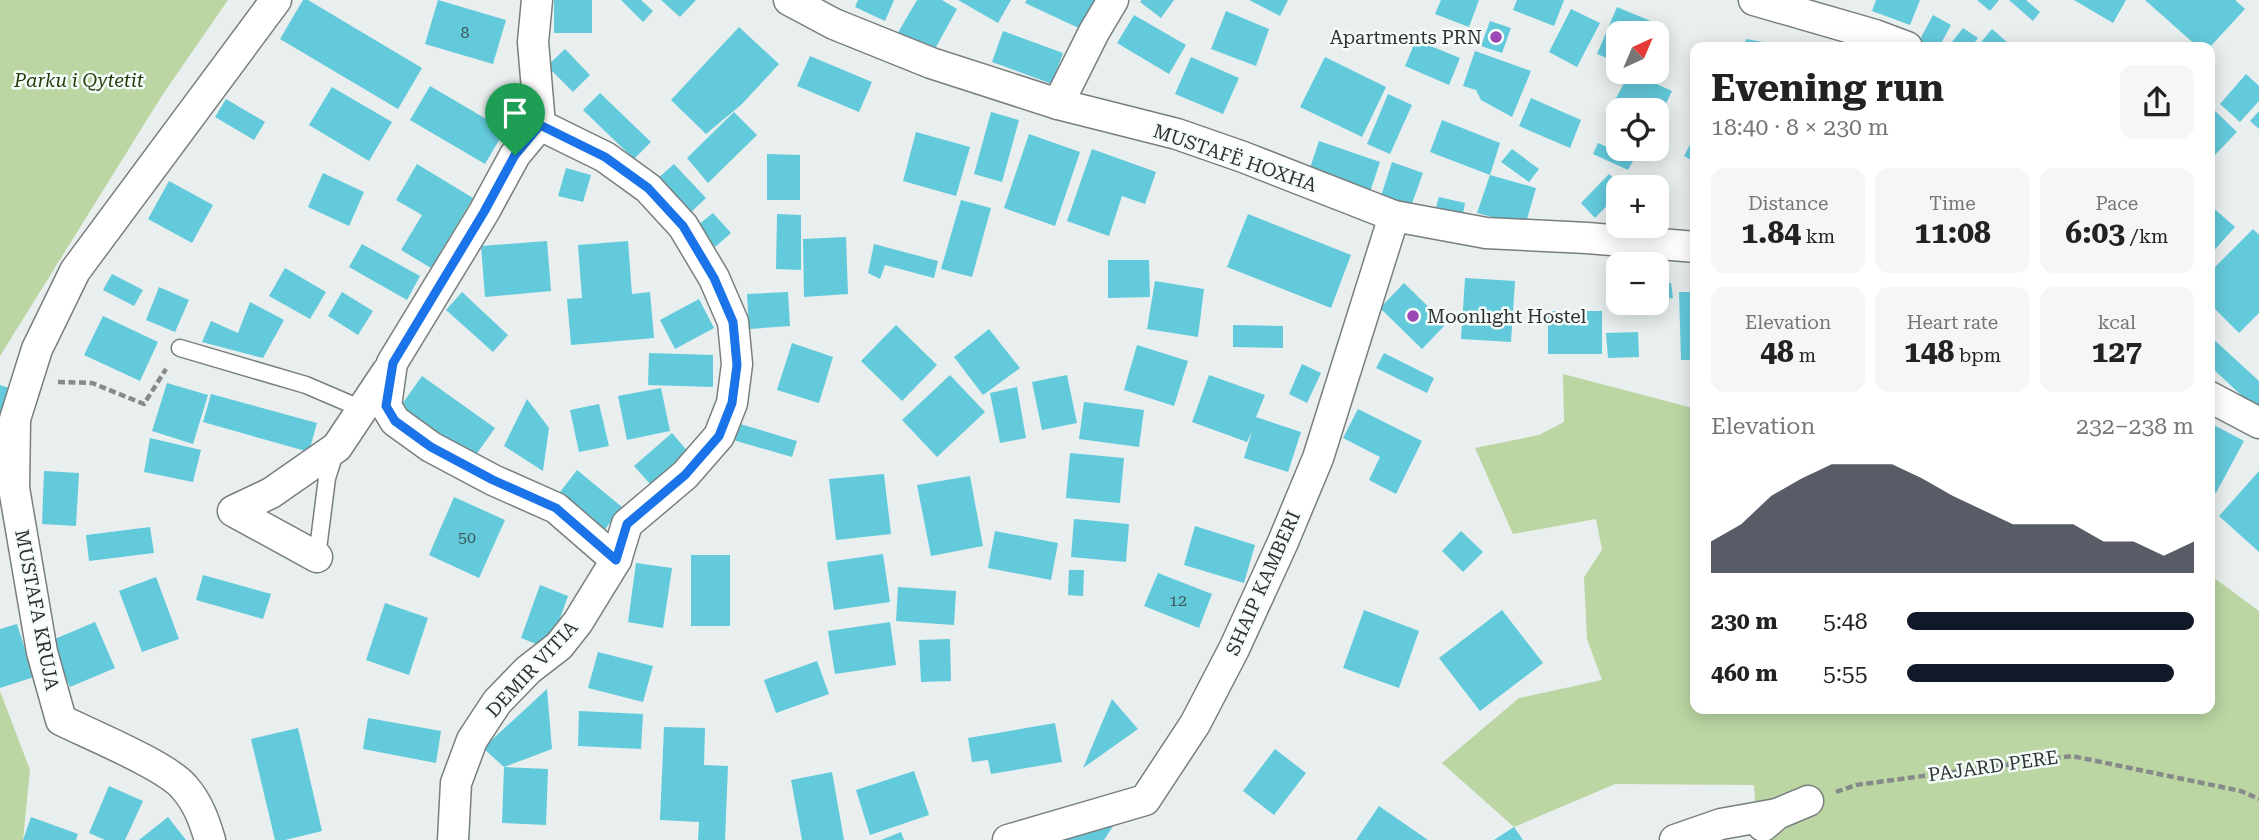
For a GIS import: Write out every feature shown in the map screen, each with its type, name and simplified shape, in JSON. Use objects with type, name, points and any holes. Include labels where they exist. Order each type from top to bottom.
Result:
[{"type":"street","name":"MUSTAFA KRUJA","points":[[210,840],[200,808],[182,784],[154,766],[61,720],[42,652],[14,488],[15,419],[37,349],[75,271],[276,0]]},
{"type":"street","points":[[317,557],[233,511],[271,493],[337,447],[393,363],[515,155],[540,125],[533,42],[537,0]]},
{"type":"street","name":"MUSTAFË HOXHA","points":[[789,0],[834,24],[919,58],[1058,104],[1190,139],[1394,216],[1486,233],[1690,247]]},
{"type":"street","points":[[1058,104],[1094,32],[1114,0]]},
{"type":"street","points":[[1754,0],[1895,42]]},
{"type":"street","name":"DEMIR VITIA","points":[[453,840],[456,783],[472,740],[497,702],[528,670],[559,646],[578,622],[616,560],[627,524],[685,475],[719,436],[732,403],[737,365],[733,322],[714,278],[683,226],[648,188],[605,157],[540,125]]},
{"type":"street","name":"SHAIP KAMBERI","points":[[1008,840],[1145,800],[1195,724],[1234,649],[1318,458],[1394,216]]},
{"type":"street","points":[[393,363],[386,406],[395,421],[441,452],[493,480],[556,508],[616,560]]},
{"type":"street","points":[[2215,400],[2259,423]]},
{"type":"street","points":[[1675,840],[1721,824],[1777,814],[1808,801]]},
{"type":"street","points":[[1746,840],[1777,814]]},
{"type":"lane","points":[[180,348],[306,385],[362,409]]},
{"type":"lane","points":[[317,557],[327,478],[337,447]]},
{"type":"path","points":[[27,381],[92,383],[144,404],[180,348]]},
{"type":"path","name":"PAJARD PERE","points":[[1808,801],[1856,785],[2072,756],[2241,791],[2259,799]]},
{"type":"green space","name":"Parku i Qytetit","points":[[0,0],[228,0],[163,94],[0,356]]},
{"type":"green space","points":[[1563,374],[1690,408],[1690,714],[2215,714],[2215,579],[2259,611],[2259,840],[1758,840],[1754,785],[1615,784],[1514,827],[1442,763],[1519,698],[1602,680],[1587,639],[1584,577],[1602,550],[1596,519],[1513,534],[1475,448],[1539,435],[1564,422]]},
{"type":"green space","points":[[0,691],[30,770],[23,840],[0,840]]},
{"type":"building","points":[[303,0],[308,0],[422,68],[398,109],[280,39]]},
{"type":"building","points":[[438,0],[506,20],[493,64],[425,44]]},
{"type":"building","points":[[554,0],[592,0],[592,33],[554,33]]},
{"type":"building","points":[[621,0],[641,0],[653,11],[643,22]]},
{"type":"building","points":[[661,0],[696,0],[680,17]]},
{"type":"building","points":[[858,0],[894,0],[885,21],[855,7]]},
{"type":"building","points":[[917,0],[942,0],[957,9],[931,56],[896,36]]},
{"type":"building","points":[[958,0],[1011,0],[998,23]]},
{"type":"building","points":[[1027,0],[1099,0],[1085,31],[1025,3]]},
{"type":"building","points":[[1174,0],[1161,18],[1140,2]]},
{"type":"building","points":[[1249,0],[1288,0],[1280,16]]},
{"type":"building","points":[[1441,0],[1479,0],[1469,27],[1435,14]]},
{"type":"building","points":[[1517,0],[1564,0],[1554,26],[1513,10]]},
{"type":"building","points":[[1876,0],[1920,0],[1910,25],[1872,11]]},
{"type":"building","points":[[1977,0],[1999,0],[1990,11]]},
{"type":"building","points":[[2009,0],[2026,0],[2040,12],[2033,21]]},
{"type":"building","points":[[2074,0],[2126,0],[2113,23]]},
{"type":"building","points":[[2145,0],[2235,0],[2245,9],[2215,42],[2192,42]]},
{"type":"building","points":[[1617,7],[1651,21],[1611,21]]},
{"type":"building","points":[[1571,9],[1600,23],[1577,67],[1549,52]]},
{"type":"building","points":[[1226,11],[1269,29],[1256,66],[1211,49]]},
{"type":"building","points":[[1134,15],[1186,45],[1169,74],[1117,43]]},
{"type":"building","points":[[1933,15],[1951,25],[1942,42],[1919,42]]},
{"type":"building","name":"Apartments PRN","points":[[1490,21],[1511,28],[1502,53],[1481,46]]},
{"type":"building","points":[[739,27],[779,64],[742,104],[706,134],[671,100]]},
{"type":"building","points":[[1963,28],[1978,38],[1975,42],[1952,42]]},
{"type":"building","points":[[1992,29],[2007,42],[1981,42]]},
{"type":"building","points":[[1003,31],[1063,53],[1052,84],[992,62]]},
{"type":"building","points":[[1606,33],[1606,58],[1597,54]]},
{"type":"building","points":[[1416,40],[1460,58],[1449,85],[1405,66]]},
{"type":"building","points":[[565,49],[590,75],[573,92],[547,66]]},
{"type":"building","points":[[1475,51],[1531,71],[1512,117],[1481,100],[1476,90],[1463,86]]},
{"type":"building","points":[[810,56],[872,82],[859,112],[797,86]]},
{"type":"building","points":[[1191,57],[1239,78],[1223,114],[1175,94]]},
{"type":"building","points":[[1325,57],[1386,87],[1362,137],[1300,107]]},
{"type":"building","points":[[2246,74],[2259,86],[2259,101],[2240,122],[2220,104]]},
{"type":"building","points":[[1624,84],[1657,84],[1672,91],[1669,98],[1616,98]]},
{"type":"building","points":[[430,86],[505,130],[485,164],[410,120]]},
{"type":"building","points":[[332,87],[392,122],[369,161],[309,125]]},
{"type":"building","points":[[600,93],[651,142],[634,159],[583,110]]},
{"type":"building","points":[[1388,94],[1412,105],[1390,154],[1367,144]]},
{"type":"building","points":[[1531,98],[1581,120],[1570,148],[1519,126]]},
{"type":"building","points":[[226,99],[265,122],[254,140],[215,117]]},
{"type":"building","points":[[2215,111],[2237,132],[2215,155]]},
{"type":"building","points":[[2259,111],[2259,129],[2250,121]]},
{"type":"building","points":[[734,112],[757,135],[708,183],[687,158]]},
{"type":"building","points":[[991,112],[1019,120],[1002,182],[974,174]]},
{"type":"building","points":[[1442,120],[1500,143],[1490,175],[1430,152]]},
{"type":"building","points":[[916,132],[970,147],[956,196],[903,181]]},
{"type":"building","points":[[1029,134],[1080,152],[1055,226],[1004,208]]},
{"type":"building","points":[[1319,141],[1380,162],[1369,195],[1308,174]]},
{"type":"building","points":[[1598,143],[1606,147],[1606,160],[1593,154]]},
{"type":"building","points":[[1690,144],[1690,160],[1684,156]]},
{"type":"building","points":[[1092,149],[1156,172],[1145,204],[1122,196],[1109,236],[1067,221]]},
{"type":"building","points":[[1512,149],[1539,169],[1529,182],[1501,162]]},
{"type":"building","points":[[767,154],[800,155],[800,200],[767,200]]},
{"type":"building","points":[[1608,161],[1633,161],[1628,170]]},
{"type":"building","points":[[1392,162],[1423,173],[1410,209],[1380,199]]},
{"type":"building","points":[[417,164],[473,198],[431,268],[401,250],[422,215],[396,200]]},
{"type":"building","points":[[674,164],[706,198],[688,215],[656,180]]},
{"type":"building","points":[[566,168],[591,175],[583,202],[558,196]]},
{"type":"building","points":[[323,173],[364,192],[349,226],[308,207]]},
{"type":"building","points":[[1490,175],[1536,188],[1525,226],[1477,213]]},
{"type":"building","points":[[1606,177],[1606,207],[1595,218],[1581,203]]},
{"type":"building","points":[[169,181],[213,205],[192,243],[148,219]]},
{"type":"building","points":[[1439,197],[1465,203],[1463,214],[1436,207]]},
{"type":"building","points":[[961,200],[991,208],[972,277],[941,269]]},
{"type":"building","points":[[2215,209],[2235,227],[2215,249]]},
{"type":"building","points":[[713,213],[731,233],[715,247],[697,226]]},
{"type":"building","points":[[777,214],[801,215],[801,270],[776,269]]},
{"type":"building","points":[[1248,214],[1351,255],[1331,308],[1227,267]]},
{"type":"building","points":[[2253,229],[2259,235],[2259,313],[2239,333],[2215,309],[2215,267]]},
{"type":"building","points":[[846,237],[848,294],[804,297],[803,239]]},
{"type":"building","points":[[547,241],[551,291],[485,297],[481,246]]},
{"type":"building","points":[[628,241],[632,294],[650,292],[654,338],[571,345],[567,299],[582,298],[578,245]]},
{"type":"building","points":[[362,244],[420,276],[407,300],[349,267]]},
{"type":"building","points":[[874,244],[938,261],[934,278],[885,265],[880,279],[868,273]]},
{"type":"building","points":[[1108,260],[1149,260],[1150,297],[1108,298]]},
{"type":"building","points":[[285,268],[326,292],[310,319],[269,296]]},
{"type":"building","points":[[112,274],[143,290],[134,306],[103,290]]},
{"type":"building","points":[[1465,278],[1515,281],[1511,342],[1461,339]]},
{"type":"building","points":[[1155,281],[1204,289],[1198,337],[1147,329]]},
{"type":"building","name":"Moonlıght Hostel","points":[[1404,283],[1446,324],[1422,349],[1380,308]]},
{"type":"building","points":[[1671,283],[1673,298],[1669,298]]},
{"type":"building","points":[[159,287],[189,300],[175,332],[146,320]]},
{"type":"building","points":[[342,292],[373,311],[358,335],[328,316]]},
{"type":"building","points":[[462,292],[508,335],[493,352],[446,310]]},
{"type":"building","points":[[788,292],[790,326],[749,329],[747,294]]},
{"type":"building","points":[[1679,292],[1690,292],[1690,360],[1681,360]]},
{"type":"building","points":[[699,299],[714,328],[675,349],[660,320]]},
{"type":"building","points":[[250,302],[284,320],[263,358],[202,342],[211,321],[238,333]]},
{"type":"building","points":[[1548,311],[1602,311],[1602,354],[1548,354]]},
{"type":"building","points":[[103,316],[158,342],[140,381],[84,355]]},
{"type":"building","points":[[896,325],[937,365],[902,401],[861,361]]},
{"type":"building","points":[[1233,325],[1283,326],[1283,348],[1233,347]]},
{"type":"building","points":[[989,329],[1020,368],[983,395],[954,357]]},
{"type":"building","points":[[1638,332],[1639,357],[1608,358],[1606,333]]},
{"type":"building","points":[[2215,341],[2259,381],[2259,404],[2255,408],[2215,371]]},
{"type":"building","points":[[792,343],[833,357],[819,403],[777,390]]},
{"type":"building","points":[[1137,345],[1188,361],[1174,406],[1124,390]]},
{"type":"building","points":[[649,353],[713,355],[713,387],[648,385]]},
{"type":"building","points":[[1384,353],[1434,378],[1427,393],[1376,368]]},
{"type":"building","points":[[1302,364],[1321,373],[1307,403],[1289,394]]},
{"type":"building","points":[[950,375],[985,412],[937,457],[902,420]]},
{"type":"building","points":[[1067,375],[1077,423],[1042,430],[1032,382]]},
{"type":"building","points":[[1209,375],[1265,395],[1256,417],[1301,432],[1288,472],[1244,458],[1252,431],[1247,442],[1192,422]]},
{"type":"building","points":[[422,376],[495,428],[473,459],[400,407]]},
{"type":"building","points":[[167,383],[208,395],[193,444],[152,431]]},
{"type":"building","points":[[0,385],[9,388],[1,418],[0,418]]},
{"type":"building","points":[[1017,387],[1026,438],[1000,443],[990,393]]},
{"type":"building","points":[[661,388],[670,431],[627,440],[618,396]]},
{"type":"building","points":[[211,394],[317,423],[309,452],[203,422]]},
{"type":"building","points":[[527,399],[549,428],[543,471],[504,446]]},
{"type":"building","points":[[1084,402],[1144,410],[1139,447],[1079,439]]},
{"type":"building","points":[[599,404],[609,446],[579,452],[570,410]]},
{"type":"building","points":[[1358,409],[1422,441],[1396,494],[1369,480],[1380,457],[1343,438]]},
{"type":"building","points":[[737,423],[797,441],[792,457],[733,440]]},
{"type":"building","points":[[2215,426],[2244,441],[2215,492]]},
{"type":"building","points":[[672,433],[689,453],[651,485],[634,466]]},
{"type":"building","points":[[150,438],[201,450],[193,482],[144,472]]},
{"type":"building","points":[[1070,453],[1124,458],[1120,503],[1066,498]]},
{"type":"building","points":[[577,470],[622,507],[603,532],[557,496]]},
{"type":"building","points":[[44,471],[79,473],[76,526],[42,524]]},
{"type":"building","points":[[2259,471],[2259,552],[2219,516]]},
{"type":"building","points":[[884,474],[891,534],[836,540],[829,479]]},
{"type":"building","points":[[970,476],[983,546],[931,556],[917,485]]},
{"type":"building","points":[[454,497],[505,520],[479,578],[429,555]]},
{"type":"building","points":[[1074,519],[1129,524],[1126,562],[1071,557]]},
{"type":"building","points":[[1195,526],[1255,545],[1244,583],[1184,565]]},
{"type":"building","points":[[150,527],[154,553],[89,561],[86,535]]},
{"type":"building","points":[[995,531],[1058,543],[1051,580],[988,568]]},
{"type":"building","points":[[1461,531],[1483,552],[1463,572],[1442,551]]},
{"type":"building","points":[[883,554],[890,602],[834,610],[827,562]]},
{"type":"building","points":[[691,555],[730,555],[730,626],[691,626]]},
{"type":"building","points":[[636,563],[672,568],[663,628],[628,622]]},
{"type":"building","points":[[1069,570],[1084,570],[1083,596],[1068,595]]},
{"type":"building","points":[[1158,573],[1212,594],[1199,628],[1144,606]]},
{"type":"building","points":[[203,575],[271,594],[263,619],[196,600]]},
{"type":"building","points":[[156,577],[179,639],[142,652],[119,591]]},
{"type":"building","points":[[540,585],[568,596],[549,649],[521,638]]},
{"type":"building","points":[[898,587],[956,591],[954,625],[896,621]]},
{"type":"building","points":[[385,603],[428,618],[409,675],[366,660]]},
{"type":"building","points":[[1364,610],[1419,631],[1399,688],[1343,668]]},
{"type":"building","points":[[1502,610],[1543,663],[1480,711],[1439,658]]},
{"type":"building","points":[[95,622],[115,668],[70,687],[50,641]]},
{"type":"building","points":[[890,622],[896,665],[835,674],[828,631]]},
{"type":"building","points":[[17,624],[34,677],[0,688],[0,629]]},
{"type":"building","points":[[950,639],[951,681],[921,682],[919,640]]},
{"type":"building","points":[[598,652],[653,666],[643,702],[588,688]]},
{"type":"building","points":[[817,661],[829,694],[776,713],[764,680]]},
{"type":"building","points":[[547,689],[552,749],[504,767],[483,748]]},
{"type":"building","points":[[1112,699],[1138,729],[1083,768]]},
{"type":"building","points":[[579,711],[643,714],[641,749],[578,746]]},
{"type":"building","points":[[368,718],[441,731],[436,763],[363,749]]},
{"type":"building","points":[[1055,723],[1062,762],[991,774],[988,760],[972,762],[968,738]]},
{"type":"building","points":[[664,727],[705,728],[704,765],[728,766],[725,840],[698,840],[699,822],[660,820]]},
{"type":"building","points":[[298,728],[322,831],[275,840],[251,739]]},
{"type":"building","points":[[1275,749],[1306,773],[1274,815],[1243,791]]},
{"type":"building","points":[[504,767],[548,769],[546,825],[502,823]]},
{"type":"building","points":[[914,771],[929,815],[870,835],[856,790]]},
{"type":"building","points":[[832,772],[844,840],[802,840],[791,780]]},
{"type":"building","points":[[109,786],[143,801],[125,840],[105,840],[89,833]]},
{"type":"building","points":[[1087,802],[1117,820],[1104,840],[1063,840]]},
{"type":"building","points":[[1379,806],[1428,840],[1356,840]]},
{"type":"building","points":[[31,817],[78,834],[76,840],[23,840]]},
{"type":"building","points":[[168,817],[186,840],[139,840]]},
{"type":"building","points":[[1514,827],[1523,840],[1494,840]]},
{"type":"building","points":[[901,832],[904,840],[881,840]]},
{"type":"place","name":"Apartments PRN","points":[[1496,37]]},
{"type":"place","name":"Moonlıght Hostel","points":[[1413,316]]},
{"type":"route","points":[[540,125],[605,157],[648,188],[683,226],[714,278],[733,322],[737,365],[732,403],[719,436],[685,475],[627,524],[616,560],[556,508],[493,480],[431,447],[395,421],[386,406],[393,363],[515,155],[540,125]]}]
